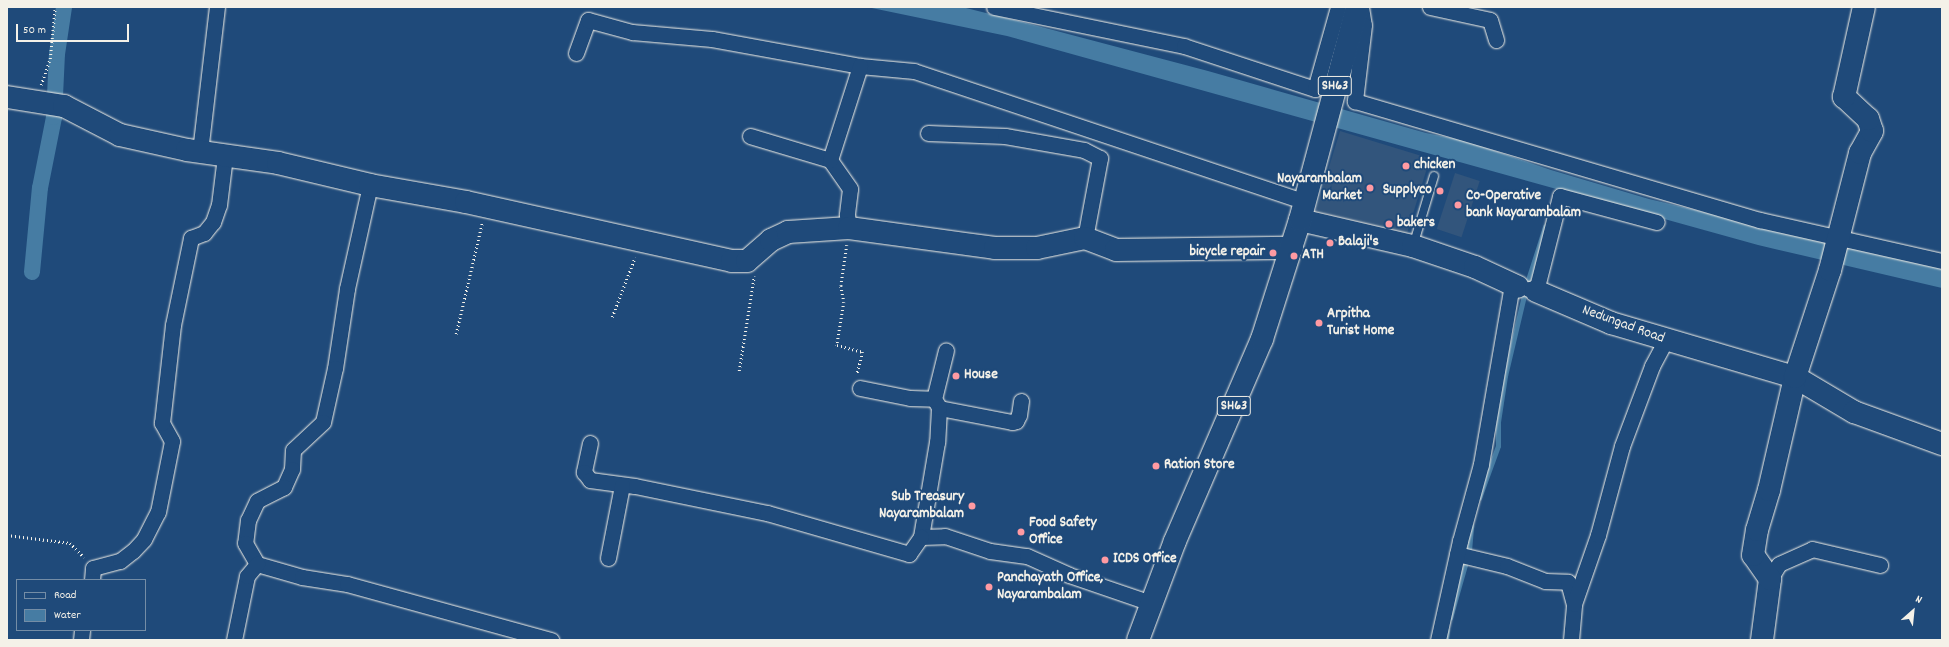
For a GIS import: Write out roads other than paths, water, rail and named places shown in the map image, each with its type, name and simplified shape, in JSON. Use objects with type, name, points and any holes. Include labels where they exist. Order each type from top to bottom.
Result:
[{"type":"street","points":[[216,154],[201,143],[217,7]]},
{"type":"street","points":[[994,7],[1184,46],[1315,89],[1338,7]]},
{"type":"street","name":"SH63","points":[[1138,640],[1175,541],[1259,346],[1292,248],[1357,7]]},
{"type":"street","points":[[1361,7],[1364,25],[1355,101],[1760,220],[1942,261]]},
{"type":"street","points":[[1430,7],[1490,20],[1496,40]]},
{"type":"street","points":[[1770,579],[1753,555],[1795,377],[1830,270],[1860,152],[1872,131],[1868,119],[1844,97],[1864,7]]},
{"type":"street","points":[[576,53],[588,20],[632,32],[712,39],[860,66],[914,71],[1293,198]]},
{"type":"street","points":[[830,160],[860,66]]},
{"type":"street","points":[[7,97],[51,103],[120,135],[216,154],[278,163],[370,185],[486,207],[640,242],[671,246],[732,260],[747,261],[757,254],[771,240],[788,232],[849,228],[995,248],[1037,248],[1085,238],[1116,250],[1292,248]]},
{"type":"street","points":[[928,133],[1005,136],[1084,150],[1100,158],[1085,238]]},
{"type":"street","points":[[750,136],[830,160],[850,189],[847,215],[849,228]]},
{"type":"street","points":[[92,574],[120,561],[133,551],[144,539],[158,512],[172,441],[162,423],[173,325],[191,238],[204,233],[219,205],[216,154]]},
{"type":"street","points":[[370,185],[347,289],[335,368],[323,422],[293,450],[292,469],[284,487],[257,501],[248,520],[245,543],[257,564],[302,576],[355,586],[551,640]]},
{"type":"street","points":[[1438,640],[1464,556],[1481,464],[1522,287],[1560,196],[1657,222]]},
{"type":"street","name":"Nedungad Road","points":[[1300,220],[1412,246],[1475,267],[1611,323],[1795,377],[1854,412],[1942,444]]},
{"type":"street","points":[[1571,640],[1574,604],[1598,535],[1622,446],[1652,366],[1666,340]]},
{"type":"street","points":[[590,443],[584,472],[590,480],[767,513],[909,554],[921,537],[937,442],[937,404],[946,350]]},
{"type":"street","points":[[860,388],[1012,422],[1016,421],[1019,415],[1021,401]]},
{"type":"street","points":[[608,558],[622,485]]},
{"type":"street","points":[[921,537],[946,536],[990,551],[1027,556],[1069,575],[1151,603]]},
{"type":"street","points":[[1762,640],[1770,579],[1779,564],[1812,549],[1880,565]]},
{"type":"street","points":[[1464,556],[1507,566],[1545,581],[1568,582],[1574,604]]},
{"type":"street","points":[[234,640],[247,576],[257,564]]},
{"type":"lane","points":[[1412,246],[1434,176]]},
{"type":"water","points":[[867,7],[962,7],[1034,25],[1208,71],[1426,133],[1466,141],[1551,170],[1649,199],[1942,269],[1942,288],[1758,245],[1007,36]]},
{"type":"waterway","points":[[32,272],[40,188],[54,117],[57,54],[64,7]]},
{"type":"waterway","points":[[1479,498],[1498,446],[1498,422],[1505,376],[1527,283],[1545,227]]},
{"type":"waterway","points":[[1450,618],[1469,551],[1471,526]]},
{"type":"waterway","points":[[1446,640],[1447,631]]},
{"type":"place","name":"chicken","points":[[1406,166]]},
{"type":"place","name":"Nayarambalam Market","points":[[1370,188]]},
{"type":"place","name":"Supplyco","points":[[1440,191]]},
{"type":"place","name":"Co-Operative bank Nayarambalam","points":[[1458,205]]},
{"type":"place","name":"bakers","points":[[1389,224]]},
{"type":"place","name":"Balaji's","points":[[1330,243]]},
{"type":"place","name":"bicycle repair","points":[[1273,253]]},
{"type":"place","name":"ATH","points":[[1294,256]]},
{"type":"place","name":"Arpitha Turist Home","points":[[1319,323]]},
{"type":"place","name":"House","points":[[956,376]]},
{"type":"place","name":"Ration Store","points":[[1156,466]]},
{"type":"place","name":"Sub Treasury Nayarambalam","points":[[972,506]]},
{"type":"place","name":"Food Safety Office","points":[[1021,532]]},
{"type":"place","name":"ICDS Office","points":[[1105,560]]},
{"type":"place","name":"Panchayath Office, Nayarambalam","points":[[989,587]]}]
